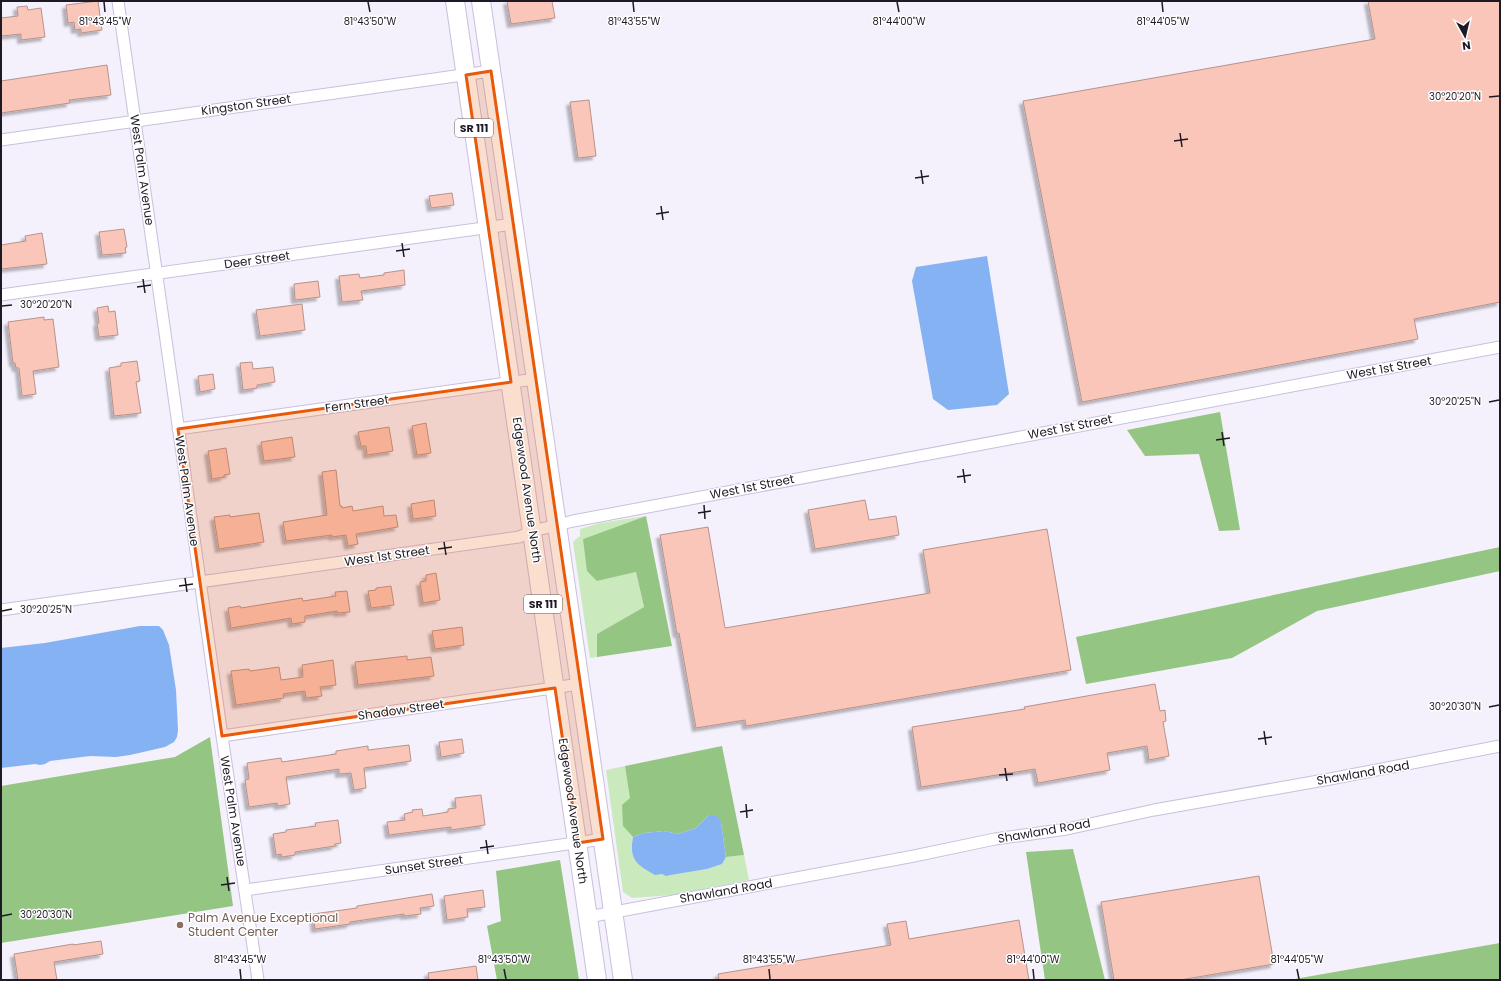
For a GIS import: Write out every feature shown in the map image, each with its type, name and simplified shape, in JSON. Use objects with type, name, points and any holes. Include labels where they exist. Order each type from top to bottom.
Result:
[{"type":"main road","name":"Edgewood Avenue North","points":[[455,1],[489,227],[597,980]]},
{"type":"main road","name":"Edgewood Avenue North","points":[[481,1],[623,980]]},
{"type":"street","name":"West Palm Avenue","points":[[118,1],[258,980]]},
{"type":"street","name":"Kingston Street","points":[[1,140],[491,71]]},
{"type":"street","name":"Deer Street","points":[[1,296],[513,224]]},
{"type":"street","name":"West 1st Street","points":[[1,610],[519,537],[557,524],[1500,347]]},
{"type":"street","name":"Fern Street","points":[[178,429],[535,379]]},
{"type":"street","name":"Shadow Street","points":[[222,736],[580,684]]},
{"type":"street","name":"Shawland Road","points":[[588,917],[908,858],[995,839],[1067,829],[1154,810],[1500,746]]},
{"type":"street","name":"Sunset Street","points":[[245,890],[603,839]]},
{"type":"highlighted area","points":[[491,71],[603,839],[578,843],[555,688],[222,736],[178,429],[511,382],[466,75]]},
{"type":"green space","points":[[1220,412],[1240,530],[1219,531],[1199,454],[1145,456],[1127,430]]},
{"type":"green space","points":[[646,516],[583,539],[597,581],[636,572],[644,607],[597,634],[597,657],[590,658],[573,542],[580,536],[580,529],[600,523]]},
{"type":"green space","points":[[646,516],[672,646],[597,657],[597,634],[644,607],[636,572],[597,581],[587,571],[583,539]]},
{"type":"green space","points":[[1500,547],[1500,571],[1317,611],[1232,658],[1086,684],[1076,637]]},
{"type":"green space","points":[[210,737],[233,906],[1,943],[1,786],[175,757]]},
{"type":"green space","points":[[722,746],[744,855],[726,857],[721,822],[709,815],[696,828],[678,834],[664,831],[644,833],[633,837],[623,826],[622,805],[630,798],[625,766]]},
{"type":"green space","points":[[625,766],[631,798],[623,826],[633,837],[632,851],[638,864],[663,875],[669,875],[707,869],[722,864],[726,857],[744,855],[749,880],[673,895],[632,898],[623,892],[606,770]]},
{"type":"green space","points":[[1073,849],[1105,980],[1045,980],[1026,852]]},
{"type":"green space","points":[[560,860],[579,980],[497,980],[487,926],[501,921],[496,871]]},
{"type":"green space","points":[[1500,943],[1500,980],[1289,980]]},
{"type":"water","points":[[987,256],[1009,394],[997,405],[948,410],[933,399],[912,281],[916,267]]},
{"type":"water","points":[[140,626],[159,626],[163,630],[169,645],[176,690],[178,730],[177,737],[174,742],[165,747],[130,755],[116,757],[90,756],[50,761],[40,765],[35,764],[1,768],[1,648],[45,643]]},
{"type":"water","points":[[709,815],[716,815],[721,822],[726,857],[722,864],[707,869],[666,876],[662,874],[655,875],[643,868],[635,860],[632,851],[633,837],[644,833],[664,831],[678,834],[696,828]]},
{"type":"building","points":[[98,1],[102,30],[81,33],[81,29],[75,30],[74,22],[68,23],[66,5]]},
{"type":"building","points":[[507,1],[552,1],[555,18],[511,24]]},
{"type":"building","points":[[1368,1],[1500,1],[1500,302],[1414,319],[1418,339],[1082,402],[1023,101],[1375,39]]},
{"type":"building","points":[[27,6],[28,10],[41,8],[45,37],[21,40],[21,34],[1,36],[1,18],[18,16],[17,7]]},
{"type":"building","points":[[107,65],[111,95],[69,100],[70,103],[1,113],[1,81]]},
{"type":"building","points":[[589,100],[596,156],[578,158],[570,102]]},
{"type":"building","points":[[452,193],[454,205],[431,208],[429,196]]},
{"type":"building","points":[[124,229],[127,247],[125,248],[126,253],[102,255],[99,232]]},
{"type":"building","points":[[42,233],[47,264],[1,269],[1,245],[26,241],[25,236]]},
{"type":"building","points":[[404,270],[405,285],[361,291],[363,300],[342,302],[339,276],[359,274],[360,278],[384,275],[384,273]]},
{"type":"building","points":[[318,281],[320,297],[295,300],[294,284]]},
{"type":"building","points":[[302,304],[305,330],[260,336],[256,310]]},
{"type":"building","points":[[108,306],[109,312],[115,311],[118,335],[99,337],[97,308]]},
{"type":"building","points":[[44,317],[44,320],[53,319],[59,367],[33,371],[36,394],[22,396],[19,368],[16,368],[15,363],[13,363],[8,322]]},
{"type":"building","points":[[137,361],[140,381],[136,382],[141,413],[114,416],[109,368],[121,366],[121,363]]},
{"type":"building","points":[[252,362],[253,369],[273,367],[275,382],[257,385],[257,388],[243,390],[240,363]]},
{"type":"building","points":[[213,374],[215,389],[200,392],[198,376]]},
{"type":"building","points":[[426,423],[431,453],[417,455],[412,426]]},
{"type":"building","points":[[389,427],[393,451],[367,455],[366,446],[361,446],[358,432]]},
{"type":"building","points":[[292,437],[295,457],[264,461],[261,442]]},
{"type":"building","points":[[226,448],[230,474],[224,475],[224,477],[212,479],[208,451]]},
{"type":"building","points":[[336,470],[340,506],[342,506],[342,508],[352,506],[353,511],[383,506],[384,516],[396,515],[398,527],[356,534],[358,544],[348,546],[346,535],[332,537],[332,535],[286,541],[283,522],[327,515],[322,472]]},
{"type":"building","points":[[434,500],[436,516],[413,519],[411,504]]},
{"type":"building","points":[[865,500],[869,520],[896,516],[899,535],[815,549],[808,510]]},
{"type":"building","points":[[259,513],[264,542],[219,549],[214,517],[230,515],[230,517]]},
{"type":"building","points":[[708,527],[725,628],[930,593],[923,550],[1047,529],[1071,670],[746,726],[745,720],[696,728],[679,633],[677,634],[660,535]]},
{"type":"building","points":[[436,573],[440,600],[423,603],[420,582],[426,581],[426,575]]},
{"type":"building","points":[[391,586],[394,605],[371,608],[368,591],[376,590],[376,588]]},
{"type":"building","points":[[347,591],[350,612],[337,613],[337,611],[305,616],[305,622],[292,624],[291,618],[231,628],[228,608],[240,606],[241,608],[302,598],[303,601],[336,596],[335,592]]},
{"type":"building","points":[[462,627],[464,645],[435,649],[432,631]]},
{"type":"building","points":[[407,656],[407,660],[431,657],[434,676],[358,685],[355,662]]},
{"type":"building","points":[[333,660],[336,685],[320,687],[322,696],[306,698],[305,691],[283,694],[284,698],[236,705],[231,671],[249,669],[250,671],[279,667],[281,680],[303,677],[302,665]]},
{"type":"building","points":[[1155,684],[1160,711],[1165,710],[1166,721],[1163,722],[1169,756],[1149,760],[1147,746],[1107,753],[1110,770],[1038,783],[1035,769],[921,787],[912,727],[1025,709],[1024,707]]},
{"type":"building","points":[[462,739],[464,753],[441,757],[439,742]]},
{"type":"building","points":[[409,745],[411,761],[364,768],[366,788],[354,790],[351,773],[339,774],[339,769],[286,777],[290,804],[278,806],[277,803],[249,807],[245,780],[249,779],[247,763],[281,758],[282,762],[336,754],[336,751],[368,746],[368,750]]},
{"type":"building","points":[[481,795],[485,825],[451,830],[451,827],[389,835],[387,822],[405,820],[404,814],[413,812],[412,810],[422,809],[423,816],[448,812],[448,809],[456,808],[455,798]]},
{"type":"building","points":[[338,820],[341,843],[335,844],[335,846],[295,852],[295,855],[282,857],[281,854],[276,855],[273,834],[286,832],[286,830],[316,826],[315,823]]},
{"type":"building","points":[[1259,876],[1274,964],[1180,980],[1114,980],[1101,902]]},
{"type":"building","points":[[483,890],[485,907],[467,909],[468,917],[447,920],[444,896]]},
{"type":"building","points":[[432,894],[434,906],[420,908],[421,914],[404,916],[404,914],[315,929],[313,914],[357,908],[357,906]]},
{"type":"building","points":[[1019,920],[1029,980],[719,980],[718,974],[891,945],[887,924],[906,921],[909,939]]},
{"type":"building","points":[[101,941],[103,954],[54,962],[57,980],[18,980],[14,954]]},
{"type":"building","points":[[476,966],[478,980],[429,980],[428,973]]},
{"type":"place","name":"Palm Avenue Exceptional Student Center","points":[[180,925]]}]
